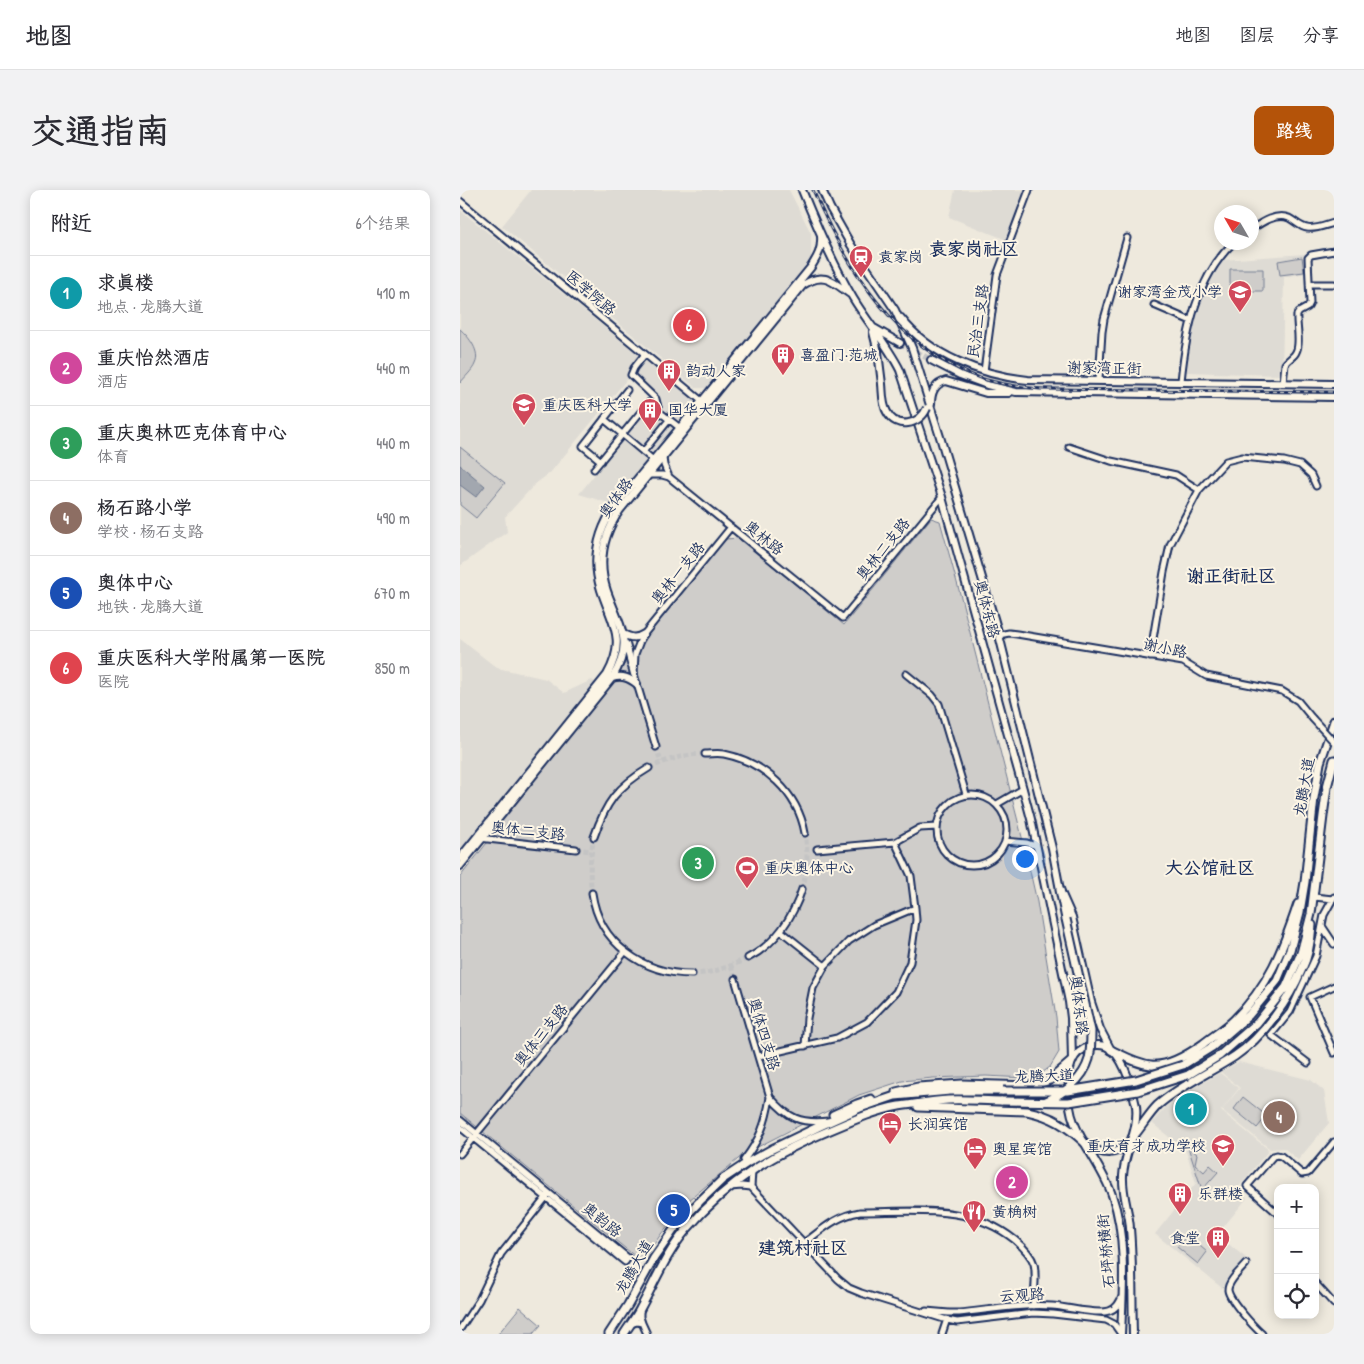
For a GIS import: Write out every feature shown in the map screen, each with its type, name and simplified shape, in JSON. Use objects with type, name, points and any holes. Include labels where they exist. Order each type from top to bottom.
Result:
[{"type":"highway","name":"龙腾大道","points":[[609,1334],[628,1305],[654,1258],[677,1225],[723,1179],[772,1149],[860,1108],[895,1096],[950,1090],[1068,1091],[1136,1080],[1183,1064],[1212,1047],[1249,1015],[1277,981],[1290,950],[1300,912],[1305,882],[1314,798],[1320,763],[1334,721]]},
{"type":"highway","name":"龙腾大道","points":[[624,1334],[640,1310],[663,1263],[686,1231],[730,1187],[776,1155],[862,1116],[898,1106],[948,1100],[1069,1102],[1138,1091],[1188,1075],[1219,1056],[1257,1023],[1286,987],[1301,953],[1314,899],[1326,797],[1334,760]]},
{"type":"highway","points":[[1111,1050],[1142,1064],[1159,1065],[1183,1057],[1233,1022],[1257,993],[1274,968],[1285,943],[1305,882]]},
{"type":"highway","points":[[1044,1102],[1057,1096],[1074,1084],[1089,1060],[1091,1046],[1091,1030],[1060,890]]},
{"type":"highway","points":[[1132,1138],[1158,1105],[1180,1089],[1238,1055],[1274,1017],[1292,990],[1303,968],[1310,943],[1314,899]]},
{"type":"highway","points":[[723,1179],[744,1160],[771,1145],[857,1104],[892,1092],[918,1087],[962,1084],[1032,1086],[1041,1084],[1058,1075],[1072,1061]]},
{"type":"highway","points":[[898,1106],[1027,1111],[1052,1119],[1070,1130],[1085,1143]]},
{"type":"main road","name":"奥体东路","points":[[802,190],[835,265],[852,296],[900,370],[942,497],[1023,789],[1068,1002],[1072,1061]]},
{"type":"main road","points":[[822,190],[851,244],[895,310],[912,348],[929,409]]},
{"type":"main road","name":"奥体路","points":[[460,858],[480,838],[619,668],[623,656],[623,634],[605,584],[603,568],[604,540],[613,521],[811,267],[818,257],[821,233]]},
{"type":"main road","name":"奥体路","points":[[460,866],[613,666],[618,644],[617,633],[598,580],[596,555],[598,539],[607,518],[615,506],[803,285],[815,278],[827,279],[852,296]]},
{"type":"main road","name":"谢家湾正街","points":[[895,310],[909,328],[930,345],[956,360],[1013,378],[1028,380],[1334,384]]},
{"type":"main road","points":[[871,326],[900,343]]},
{"type":"main road","points":[[871,326],[878,352],[884,406],[886,412],[896,421],[906,424],[914,422],[923,415],[929,409],[932,392],[938,384],[946,381],[986,393],[1016,392]]},
{"type":"main road","name":"谢家湾正街","points":[[931,360],[960,376],[987,386],[1016,392],[1334,397]]},
{"type":"main road","name":"奥体东路","points":[[929,409],[998,635],[1052,848],[1060,890],[1072,918],[1091,1002],[1100,1029],[1111,1050]]},
{"type":"main road","points":[[623,634],[636,638],[644,634]]},
{"type":"main road","points":[[623,634],[634,674]]},
{"type":"main road","points":[[612,678],[625,677],[637,684]]},
{"type":"main road","points":[[1102,1045],[1111,1050],[1123,1066],[1132,1090],[1136,1106],[1136,1122],[1132,1138],[1125,1147],[1116,1152],[1106,1153],[1095,1150],[1085,1143],[1073,1120],[1068,1095],[1069,1072],[1072,1061],[1086,1048],[1102,1045]]},
{"type":"main road","name":"石坪桥横街","points":[[1132,1138],[1123,1176],[1132,1246],[1133,1334]]},
{"type":"main road","name":"石坪桥横街","points":[[1085,1143],[1107,1183],[1116,1207],[1120,1227],[1122,1246],[1121,1334]]},
{"type":"street","name":"民治三支路","points":[[984,370],[997,275],[1029,190]]},
{"type":"street","name":"医学院路","points":[[460,201],[704,403]]},
{"type":"street","points":[[1259,225],[1281,216],[1289,218],[1308,229],[1334,223]]},
{"type":"street","points":[[1099,380],[1104,319],[1127,238]]},
{"type":"street","points":[[1181,382],[1191,321],[1208,276],[1227,250]]},
{"type":"street","points":[[1283,383],[1285,364],[1297,350],[1297,315],[1310,305],[1308,260],[1310,256],[1334,251]]},
{"type":"street","points":[[1309,284],[1334,284]]},
{"type":"street","points":[[1154,305],[1191,321]]},
{"type":"street","points":[[645,354],[631,375],[656,399],[659,412]]},
{"type":"street","points":[[601,461],[583,446],[627,390]]},
{"type":"street","points":[[594,469],[648,403],[680,428]]},
{"type":"street","points":[[604,419],[653,460]]},
{"type":"street","points":[[643,452],[669,420]]},
{"type":"street","points":[[1069,447],[1111,461],[1176,475],[1199,490]]},
{"type":"street","points":[[1150,657],[1170,546],[1199,490],[1226,461],[1242,457],[1284,461],[1300,465],[1311,475],[1316,486]]},
{"type":"street","points":[[663,458],[664,466],[670,477]]},
{"type":"street","points":[[649,475],[670,477]]},
{"type":"street","name":"奥林路","points":[[670,477],[843,618]]},
{"type":"street","name":"奥林二支路","points":[[843,618],[942,497]]},
{"type":"street","name":"奥林一支路","points":[[634,674],[634,654],[644,634],[731,527]]},
{"type":"street","name":"谢小路","points":[[998,635],[1009,633],[1183,662],[1206,676],[1282,690],[1298,701],[1334,742]]},
{"type":"street","points":[[634,674],[656,746]]},
{"type":"street","points":[[906,674],[932,695],[939,704],[966,794]]},
{"type":"street","points":[[705,754],[722,753],[746,760],[768,773],[788,793],[802,820],[805,834]]},
{"type":"street","points":[[594,837],[603,813],[610,801],[634,777],[649,768]]},
{"type":"street","points":[[997,804],[1023,789]]},
{"type":"street","points":[[966,794],[978,794],[997,804],[1004,813],[1007,824],[1007,836],[1003,847],[995,856],[985,863],[962,864],[951,858],[943,850],[938,839],[937,827],[940,816],[946,806],[955,798],[966,794]]},
{"type":"street","points":[[817,849],[896,842],[920,828],[937,827]]},
{"type":"street","name":"奥体二支路","points":[[480,838],[576,849]]},
{"type":"street","points":[[1005,841],[1027,843],[1036,846]]},
{"type":"street","points":[[758,1056],[837,1038],[867,1022],[896,992],[910,962],[916,920],[910,876],[896,842]]},
{"type":"street","points":[[748,958],[759,952],[782,931],[797,905],[802,890]]},
{"type":"street","points":[[592,893],[594,908],[606,932],[625,952],[651,967],[677,974],[692,974]]},
{"type":"street","points":[[1314,899],[1333,898]]},
{"type":"street","points":[[1308,1063],[1271,1035],[1290,1012],[1316,956],[1324,915],[1333,898]]},
{"type":"street","points":[[805,1046],[806,1018],[813,988],[825,966],[849,941],[874,925],[915,908]]},
{"type":"street","points":[[1321,926],[1334,944]]},
{"type":"street","points":[[782,931],[825,966]]},
{"type":"street","name":"奥体三支路","points":[[460,1154],[625,952]]},
{"type":"street","name":"奥体四支路","points":[[735,979],[770,1097]]},
{"type":"street","points":[[1334,986],[1310,997],[1334,1052]]},
{"type":"street","points":[[770,1097],[791,1117],[816,1122],[831,1121]]},
{"type":"street","points":[[744,1160],[753,1148],[762,1130],[770,1097]]},
{"type":"street","name":"奥韵路","points":[[460,1120],[475,1136],[628,1258],[625,1262],[548,1195]]},
{"type":"street","name":"奥韵路","points":[[460,1127],[475,1136]]},
{"type":"street","points":[[1274,1210],[1247,1186],[1273,1156],[1281,1156],[1302,1174],[1305,1174],[1308,1173],[1334,1142]]},
{"type":"street","points":[[730,1187],[751,1187],[752,1170]]},
{"type":"street","name":"云观路","points":[[751,1187],[838,1280],[861,1294],[957,1322],[1033,1314],[1053,1314],[1106,1320]]},
{"type":"street","points":[[460,1329],[479,1300],[506,1246],[548,1195]]},
{"type":"street","points":[[804,1243],[833,1221],[847,1214],[860,1212],[944,1212],[958,1214],[992,1225],[1008,1235],[1030,1255],[1034,1264],[1033,1306]]},
{"type":"street","points":[[1246,1264],[1228,1289],[1230,1297],[1262,1334]]},
{"type":"street","points":[[1319,1287],[1334,1304]]},
{"type":"street","points":[[1121,1334],[1114,1324],[1106,1320],[1110,1316],[1109,1311],[1114,1309],[1119,1303],[1122,1295]]},
{"type":"street","name":"云观路","points":[[915,1310],[948,1313],[1053,1306],[1109,1311]]},
{"type":"street","points":[[640,1310],[640,1317],[647,1334]]},
{"type":"street","points":[[942,1334],[948,1313]]},
{"type":"street","points":[[631,1324],[642,1323]]},
{"type":"shaded area","points":[[531,190],[789,190],[811,233],[811,262],[708,388],[696,388],[502,226]]},
{"type":"shaded area","points":[[955,190],[1026,190],[1007,240],[949,217]]},
{"type":"shaded area","name":"重庆医科大学","points":[[460,210],[694,400],[694,406],[612,504],[579,494],[654,401],[627,379],[550,473],[535,484],[505,517],[507,532],[460,566]]},
{"type":"shaded area","name":"谢家湾金茂小学","points":[[1305,254],[1307,273],[1284,277],[1282,375],[1186,372],[1191,335],[1200,305],[1213,273],[1223,260]]},
{"type":"shaded area","points":[[1302,257],[1304,272],[1280,275],[1278,261]]},
{"type":"shaded area","points":[[1230,269],[1263,269],[1263,291],[1230,291]]},
{"type":"shaded area","points":[[460,329],[470,340],[475,350],[476,359],[474,366],[460,383]]},
{"type":"shaded area","points":[[460,447],[505,483],[476,518],[460,505]]},
{"type":"shaded area","points":[[460,465],[485,486],[476,497],[460,485]]},
{"type":"shaded area","name":"重庆奥体中心","points":[[931,518],[940,521],[1025,849],[1037,902],[1056,1017],[1059,1052],[1050,1067],[1042,1073],[1025,1078],[986,1076],[902,1081],[859,1095],[744,1154],[688,1201],[661,1234],[642,1262],[460,1113],[460,877],[498,829],[498,825],[725,539],[739,538],[844,625]]},
{"type":"shaded area","points":[[460,639],[497,668],[546,679],[564,693],[592,680],[596,683],[460,853]]},
{"type":"shaded area","points":[[1239,1062],[1311,1080],[1324,1091],[1329,1123],[1298,1160],[1284,1148],[1270,1149],[1222,1110],[1240,1088],[1221,1072]]},
{"type":"shaded area","name":"重庆育才成功学校","points":[[1220,1073],[1239,1088],[1221,1111],[1269,1150],[1237,1189],[1247,1198],[1217,1235],[1246,1258],[1222,1288],[1155,1234],[1196,1183],[1186,1151],[1152,1123],[1166,1107],[1180,1096]]},
{"type":"shaded area","points":[[1243,1097],[1267,1116],[1257,1128],[1234,1109]]},
{"type":"shaded area","points":[[1188,1147],[1197,1154],[1195,1164],[1204,1172],[1210,1165],[1218,1172],[1202,1190]]},
{"type":"shaded area","points":[[1187,1235],[1207,1252],[1198,1264],[1177,1247]]},
{"type":"shaded area","points":[[520,1307],[541,1325],[533,1334],[498,1334]]},
{"type":"tunnel","points":[[900,343],[931,360]]},
{"type":"tunnel","points":[[656,747],[661,762]]},
{"type":"tunnel","points":[[649,768],[676,758],[705,754]]},
{"type":"tunnel","points":[[802,889],[807,861],[805,833]]},
{"type":"tunnel","points":[[592,893],[590,865],[594,837]]},
{"type":"tunnel","points":[[576,849],[591,851]]},
{"type":"tunnel","points":[[692,974],[714,971],[748,958]]},
{"type":"tunnel","points":[[731,966],[735,979]]},
{"type":"railway","points":[[813,190],[841,248],[877,302],[899,326],[923,347],[950,364],[980,378],[1040,389],[1334,392]]},
{"type":"place","name":"袁家岗","points":[[861,278]]},
{"type":"place","name":"谢家湾金茂小学","points":[[1240,313]]},
{"type":"place","name":"重庆医科大学附属第一医院","points":[[689,325]]},
{"type":"place","name":"喜盈门·范城","points":[[783,376]]},
{"type":"place","name":"韵动人家","points":[[669,392]]},
{"type":"place","name":"重庆医科大学","points":[[524,426]]},
{"type":"place","name":"国华大厦","points":[[650,431]]},
{"type":"place","name":"重庆奥林匹克体育中心","points":[[698,863]]},
{"type":"place","name":"重庆奥体中心","points":[[747,889]]},
{"type":"place","name":"求真楼","points":[[1191,1109]]},
{"type":"place","name":"杨石路小学","points":[[1279,1117]]},
{"type":"place","name":"长润宾馆","points":[[890,1145]]},
{"type":"place","name":"重庆育才成功学校","points":[[1223,1167]]},
{"type":"place","name":"奥星宾馆","points":[[975,1170]]},
{"type":"place","name":"重庆怡然酒店","points":[[1012,1182]]},
{"type":"place","name":"奥体中心","points":[[674,1210]]},
{"type":"place","name":"乐群楼","points":[[1180,1215]]},
{"type":"place","name":"黄桷树","points":[[974,1233]]},
{"type":"place","name":"食堂","points":[[1218,1259]]},
{"type":"district","name":"袁家岗社区","points":[[974,249]]},
{"type":"district","name":"谢正街社区","points":[[1231,576]]},
{"type":"district","name":"大公馆社区","points":[[1210,868]]},
{"type":"district","name":"建筑村社区","points":[[803,1248]]}]
